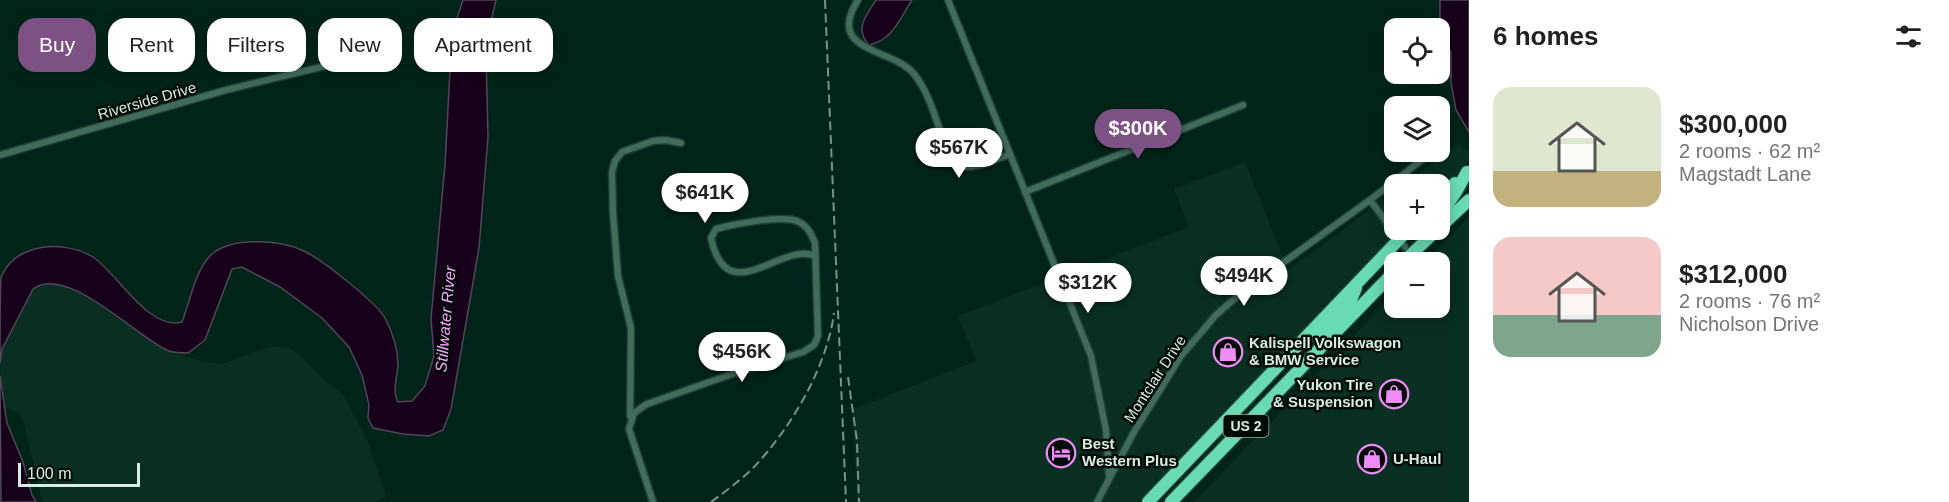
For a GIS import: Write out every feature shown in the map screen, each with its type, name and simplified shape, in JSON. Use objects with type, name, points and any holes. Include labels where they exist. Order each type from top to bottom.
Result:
[{"type":"highway","points":[[1450,188],[1468,171]]},
{"type":"highway","points":[[1450,201],[1468,171]]},
{"type":"highway","name":"US 2","points":[[1450,218],[1469,200]]},
{"type":"highway","points":[[1404,251],[1419,240]]},
{"type":"highway","name":"US 2","points":[[1148,502],[1359,281],[1421,240]]},
{"type":"highway","points":[[1282,388],[1292,370],[1349,305],[1359,281]]},
{"type":"highway","name":"US 2","points":[[1171,502],[1384,282]]},
{"type":"street","points":[[858,0],[850,18],[853,36],[864,48],[900,63],[915,75],[925,93],[954,163],[961,168],[967,168],[1010,154]]},
{"type":"street","points":[[948,0],[1091,356],[1106,430],[1110,471],[1107,484]]},
{"type":"street","name":"Riverside Drive","points":[[0,155],[226,90],[318,67]]},
{"type":"street","points":[[1025,192],[1243,105]]},
{"type":"street","points":[[653,502],[629,429],[631,328],[618,276],[612,172],[615,161],[622,152],[636,146],[659,140],[681,143]]},
{"type":"street","name":"Montclair Drive","points":[[1097,502],[1134,432],[1181,356],[1216,315],[1241,293],[1419,162]]},
{"type":"street","points":[[1370,200],[1404,251]]},
{"type":"street","points":[[629,429],[634,413],[647,404],[803,352],[814,345],[818,336],[815,243],[810,230],[797,221],[782,219],[716,229],[711,238],[713,250],[720,263],[731,270],[743,273],[761,269],[799,253],[815,256]]},
{"type":"shaded area","points":[[1459,144],[1469,153],[1469,161],[1450,181],[1450,174],[1418,174],[1434,162],[1450,162],[1450,151]]},
{"type":"shaded area","points":[[1245,162],[1288,270],[1384,199],[1384,240],[1393,240],[1138,502],[857,502],[853,409],[976,361],[958,316],[1189,227],[1174,189]]},
{"type":"shaded area","points":[[1469,217],[1469,502],[1194,502],[1384,304],[1384,318],[1450,318],[1450,252],[1435,252],[1447,240],[1450,240],[1450,236]]},
{"type":"shaded area","points":[[39,284],[58,284],[85,294],[136,331],[170,352],[205,362],[222,364],[271,346],[289,348],[298,353],[326,382],[343,394],[368,442],[386,497],[374,502],[42,502],[24,423],[19,414],[5,407],[0,376],[2,349],[33,289]]},
{"type":"water","points":[[463,0],[496,0],[492,18],[457,18]]},
{"type":"water","points":[[876,0],[912,0],[890,34],[877,43],[869,45],[862,33],[862,28],[865,17]]},
{"type":"water","points":[[1440,0],[1469,0],[1469,132],[1456,110],[1451,82],[1450,18],[1440,18]]},
{"type":"water","name":"Stillwater River","points":[[450,72],[486,72],[488,137],[479,248],[451,409],[443,430],[429,436],[373,428],[368,418],[369,405],[362,375],[349,347],[322,318],[280,287],[242,267],[232,269],[205,340],[188,353],[176,353],[155,344],[102,305],[83,294],[64,286],[47,284],[33,289],[2,349],[0,364],[1,277],[11,262],[24,253],[42,247],[57,247],[87,254],[103,265],[146,310],[170,322],[182,322],[197,278],[205,261],[211,255],[220,249],[243,242],[270,242],[294,247],[312,256],[348,282],[380,311],[393,335],[396,347],[398,366],[396,398],[398,402],[412,401],[425,386],[434,356],[431,319],[445,165]]},
{"type":"water","points":[[0,376],[7,423],[36,502],[1,502]]},
{"type":"railway","points":[[825,0],[846,502]]},
{"type":"railway","points":[[711,502],[754,467],[794,415],[824,354],[834,313]]},
{"type":"railway","points":[[848,377],[857,441],[859,502]]},
{"type":"place","name":"Kalispell Volkswagon & BMW Service","points":[[1228,352]]},
{"type":"place","name":"Yukon Tire & Suspension","points":[[1394,394]]},
{"type":"place","name":"Best Western Plus","points":[[1061,453]]},
{"type":"place","name":"U-Haul","points":[[1372,459]]}]
